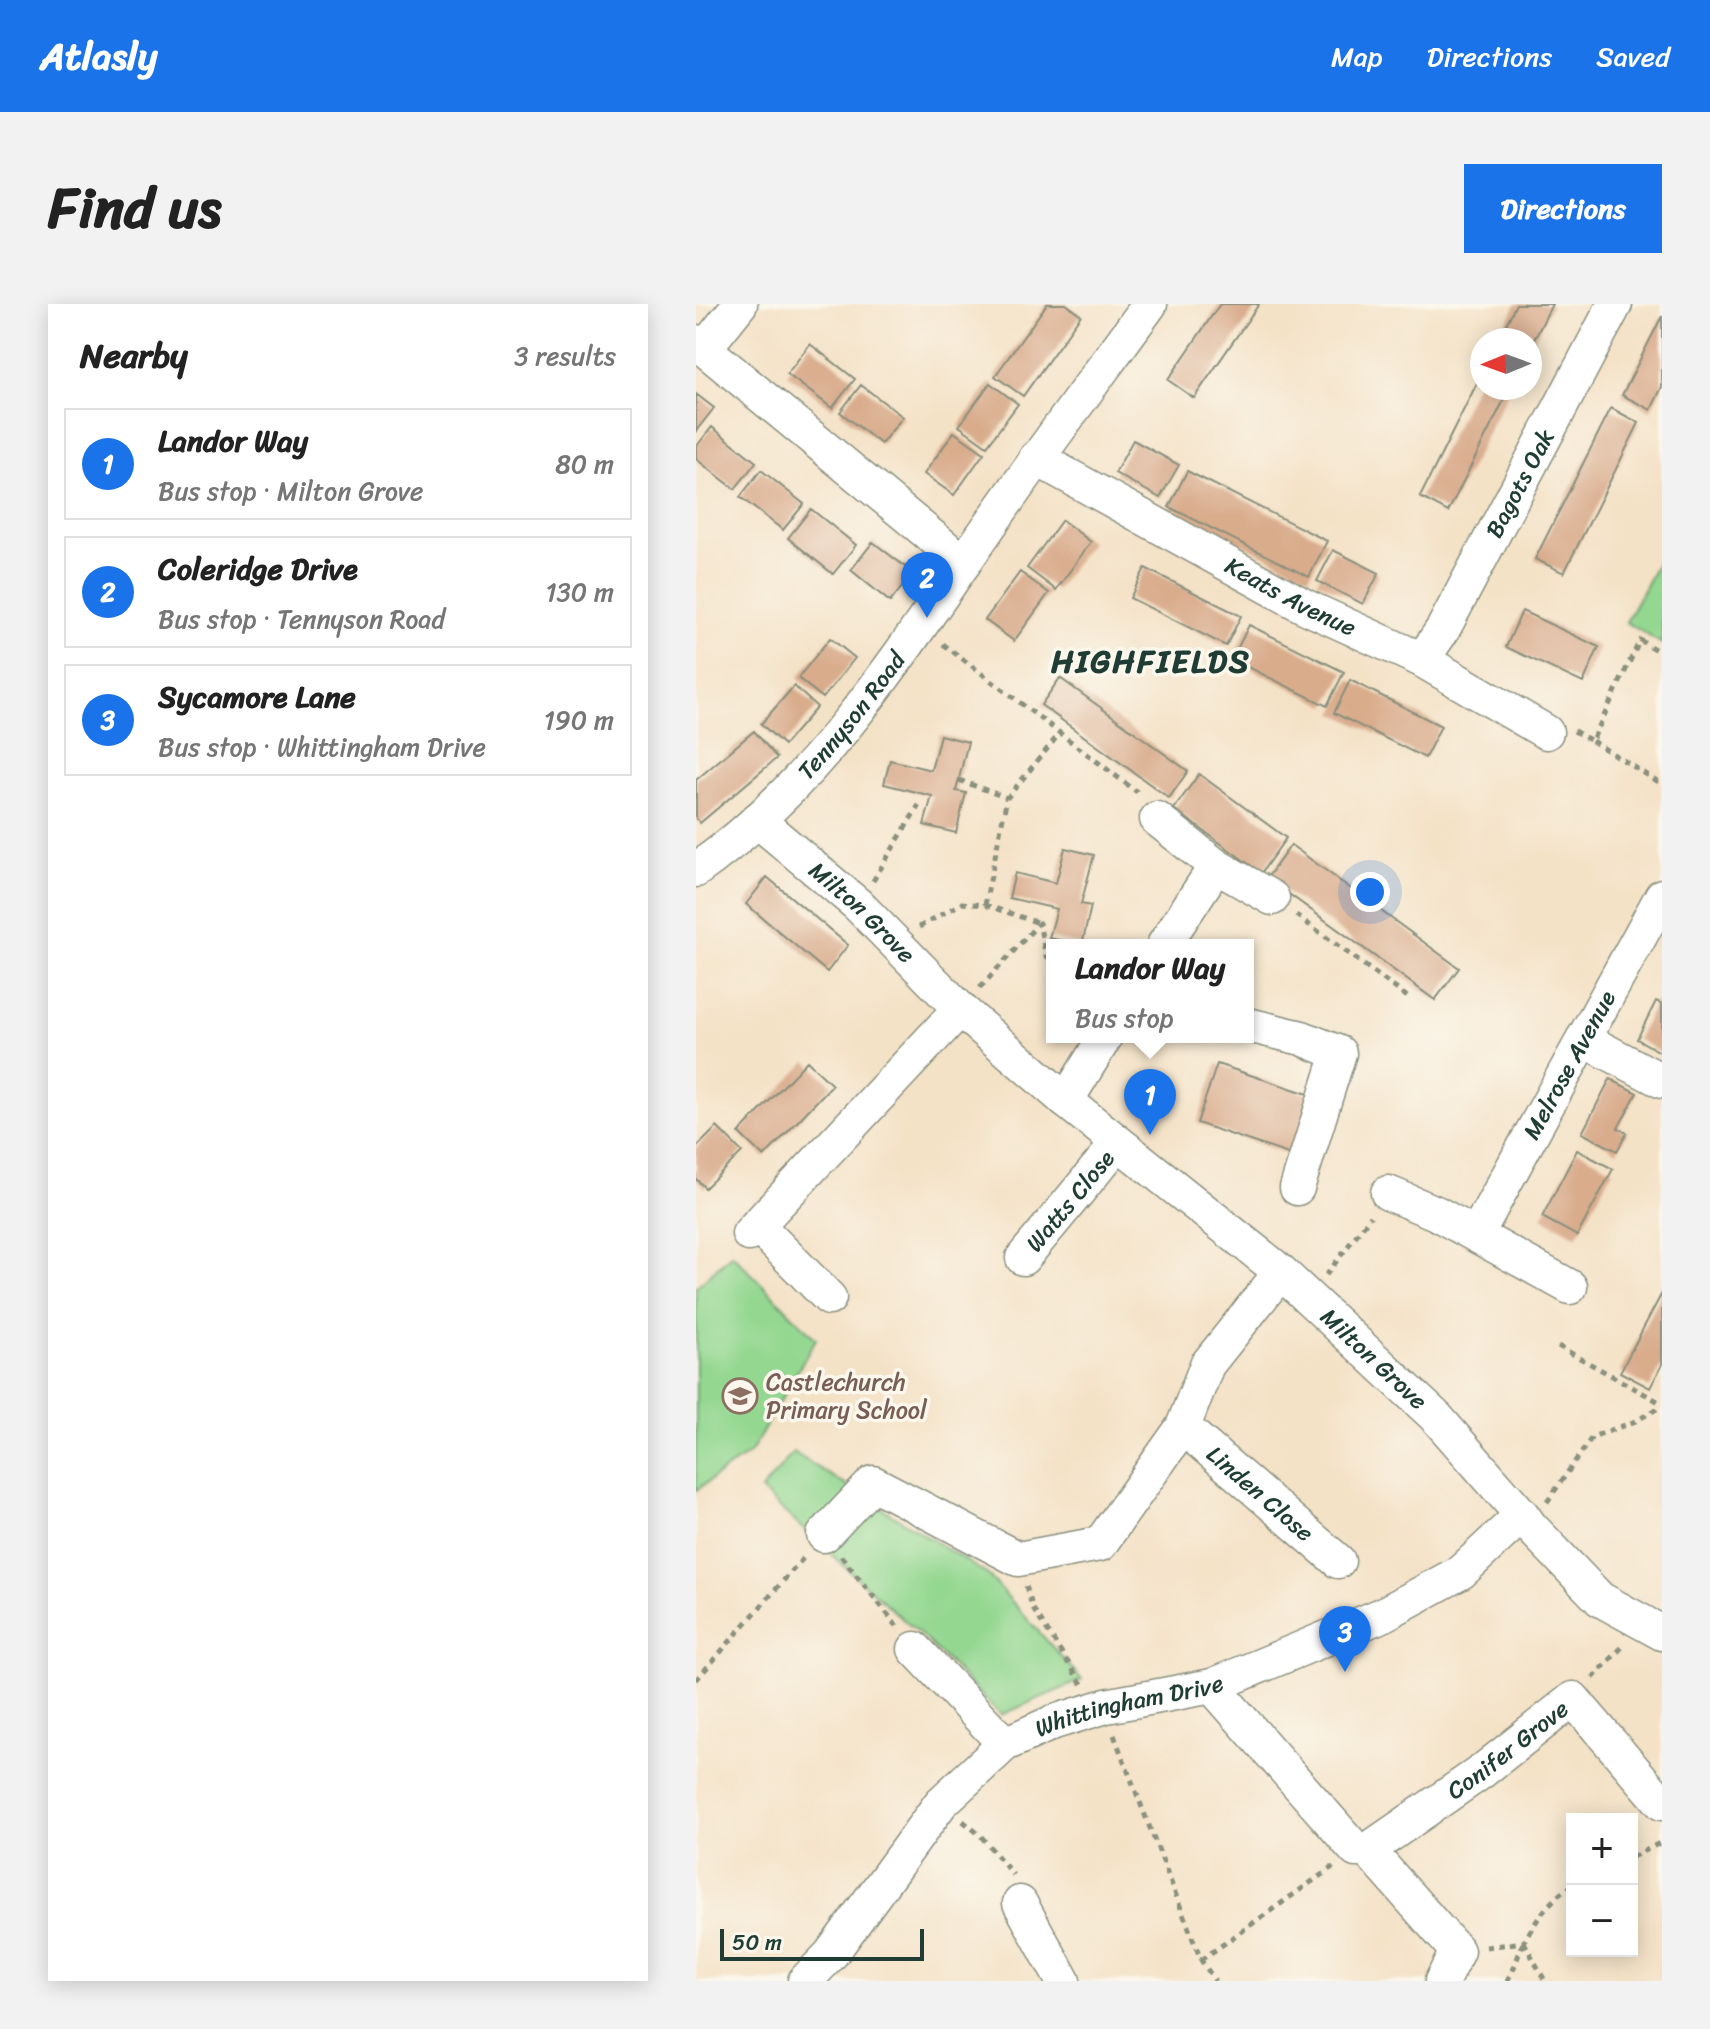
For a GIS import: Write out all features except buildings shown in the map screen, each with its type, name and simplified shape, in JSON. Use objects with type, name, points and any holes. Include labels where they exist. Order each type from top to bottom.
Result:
[{"type":"street","points":[[740,304],[700,345],[964,563]]},
{"type":"street","name":"Tennyson Road","points":[[696,870],[734,841],[820,758],[920,626],[1036,458],[1150,304]]},
{"type":"street","name":"Bagots Oak","points":[[1422,660],[1443,629],[1615,304]]},
{"type":"street","name":"Keats Avenue","points":[[1036,458],[1304,606],[1422,660],[1546,732]]},
{"type":"street","points":[[1157,819],[1216,866],[1272,898]]},
{"type":"street","name":"Milton Grove","points":[[757,820],[858,905],[960,1009],[1066,1101],[1281,1272],[1437,1418],[1600,1599],[1653,1628]]},
{"type":"street","points":[[1168,939],[1216,866]]},
{"type":"street","name":"Melrose Avenue","points":[[1476,1235],[1662,896]]},
{"type":"street","points":[[829,1298],[753,1230],[960,1009]]},
{"type":"street","points":[[1254,1026],[1302,1038],[1339,1053],[1297,1188]]},
{"type":"street","points":[[1583,1039],[1662,1081]]},
{"type":"street","points":[[1066,1101],[1101,1043]]},
{"type":"street","name":"Watts Close","points":[[1023,1258],[1118,1143]]},
{"type":"street","points":[[1388,1193],[1436,1213],[1570,1287]]},
{"type":"street","points":[[824,1535],[873,1483],[1018,1559],[1100,1544],[1183,1427],[1207,1365],[1281,1272]]},
{"type":"street","name":"Linden Close","points":[[1183,1427],[1338,1561]]},
{"type":"street","name":"Whittingham Drive","points":[[805,1981],[831,1954],[941,1803],[1005,1744],[1054,1722],[1102,1707],[1212,1686],[1382,1615],[1461,1572],[1526,1520]]},
{"type":"street","points":[[915,1649],[1005,1744]]},
{"type":"street","points":[[1212,1686],[1362,1850],[1450,1966]]},
{"type":"street","name":"Conifer Grove","points":[[1362,1850],[1481,1772],[1573,1699],[1662,1803]]},
{"type":"street","points":[[1020,1903],[1063,1981]]},
{"type":"path","points":[[920,626],[1137,792]]},
{"type":"path","points":[[1592,741],[1640,640],[1662,654]]},
{"type":"path","points":[[1546,732],[1570,729],[1662,784]]},
{"type":"path","points":[[985,905],[1007,798],[1060,733]]},
{"type":"path","points":[[959,780],[1007,798]]},
{"type":"path","points":[[858,905],[919,805]]},
{"type":"path","points":[[1272,898],[1410,999]]},
{"type":"path","points":[[894,942],[962,903],[985,905],[1039,923]]},
{"type":"path","points":[[1039,923],[1046,956]]},
{"type":"path","points":[[960,1009],[1039,923]]},
{"type":"path","points":[[1309,1299],[1388,1193]]},
{"type":"path","points":[[1526,1520],[1592,1437],[1636,1421],[1661,1405],[1558,1346]]},
{"type":"path","points":[[696,1680],[824,1535],[915,1649]]},
{"type":"path","points":[[1018,1559],[1033,1609],[1102,1707],[1201,1960],[1215,1981]]},
{"type":"path","points":[[1573,1699],[1653,1628]]},
{"type":"path","points":[[941,1803],[980,1835],[1014,1876],[1020,1903]]},
{"type":"path","points":[[1638,1854],[1662,1842]]},
{"type":"path","points":[[1201,1960],[1362,1850]]},
{"type":"path","points":[[1507,1981],[1535,1921],[1566,1889]]},
{"type":"path","points":[[1450,1966],[1524,1942]]},
{"type":"path","points":[[1524,1942],[1545,1981]]},
{"type":"green space","points":[[1662,554],[1662,644],[1626,622]]},
{"type":"green space","name":"Castlechurch Primary School","points":[[732,1254],[816,1339],[751,1452],[696,1490],[696,1287]]},
{"type":"green space","points":[[793,1452],[988,1575],[1082,1680],[1001,1715],[926,1640],[761,1491]]},
{"type":"place","name":"Coleridge Drive","points":[[927,618]]},
{"type":"place","name":"Landor Way","points":[[1150,1135]]},
{"type":"place","name":"Castlechurch Primary School","points":[[740,1396]]},
{"type":"place","name":"Sycamore Lane","points":[[1345,1672]]},
{"type":"district","name":"HIGHFIELDS","points":[[1151,661]]}]
